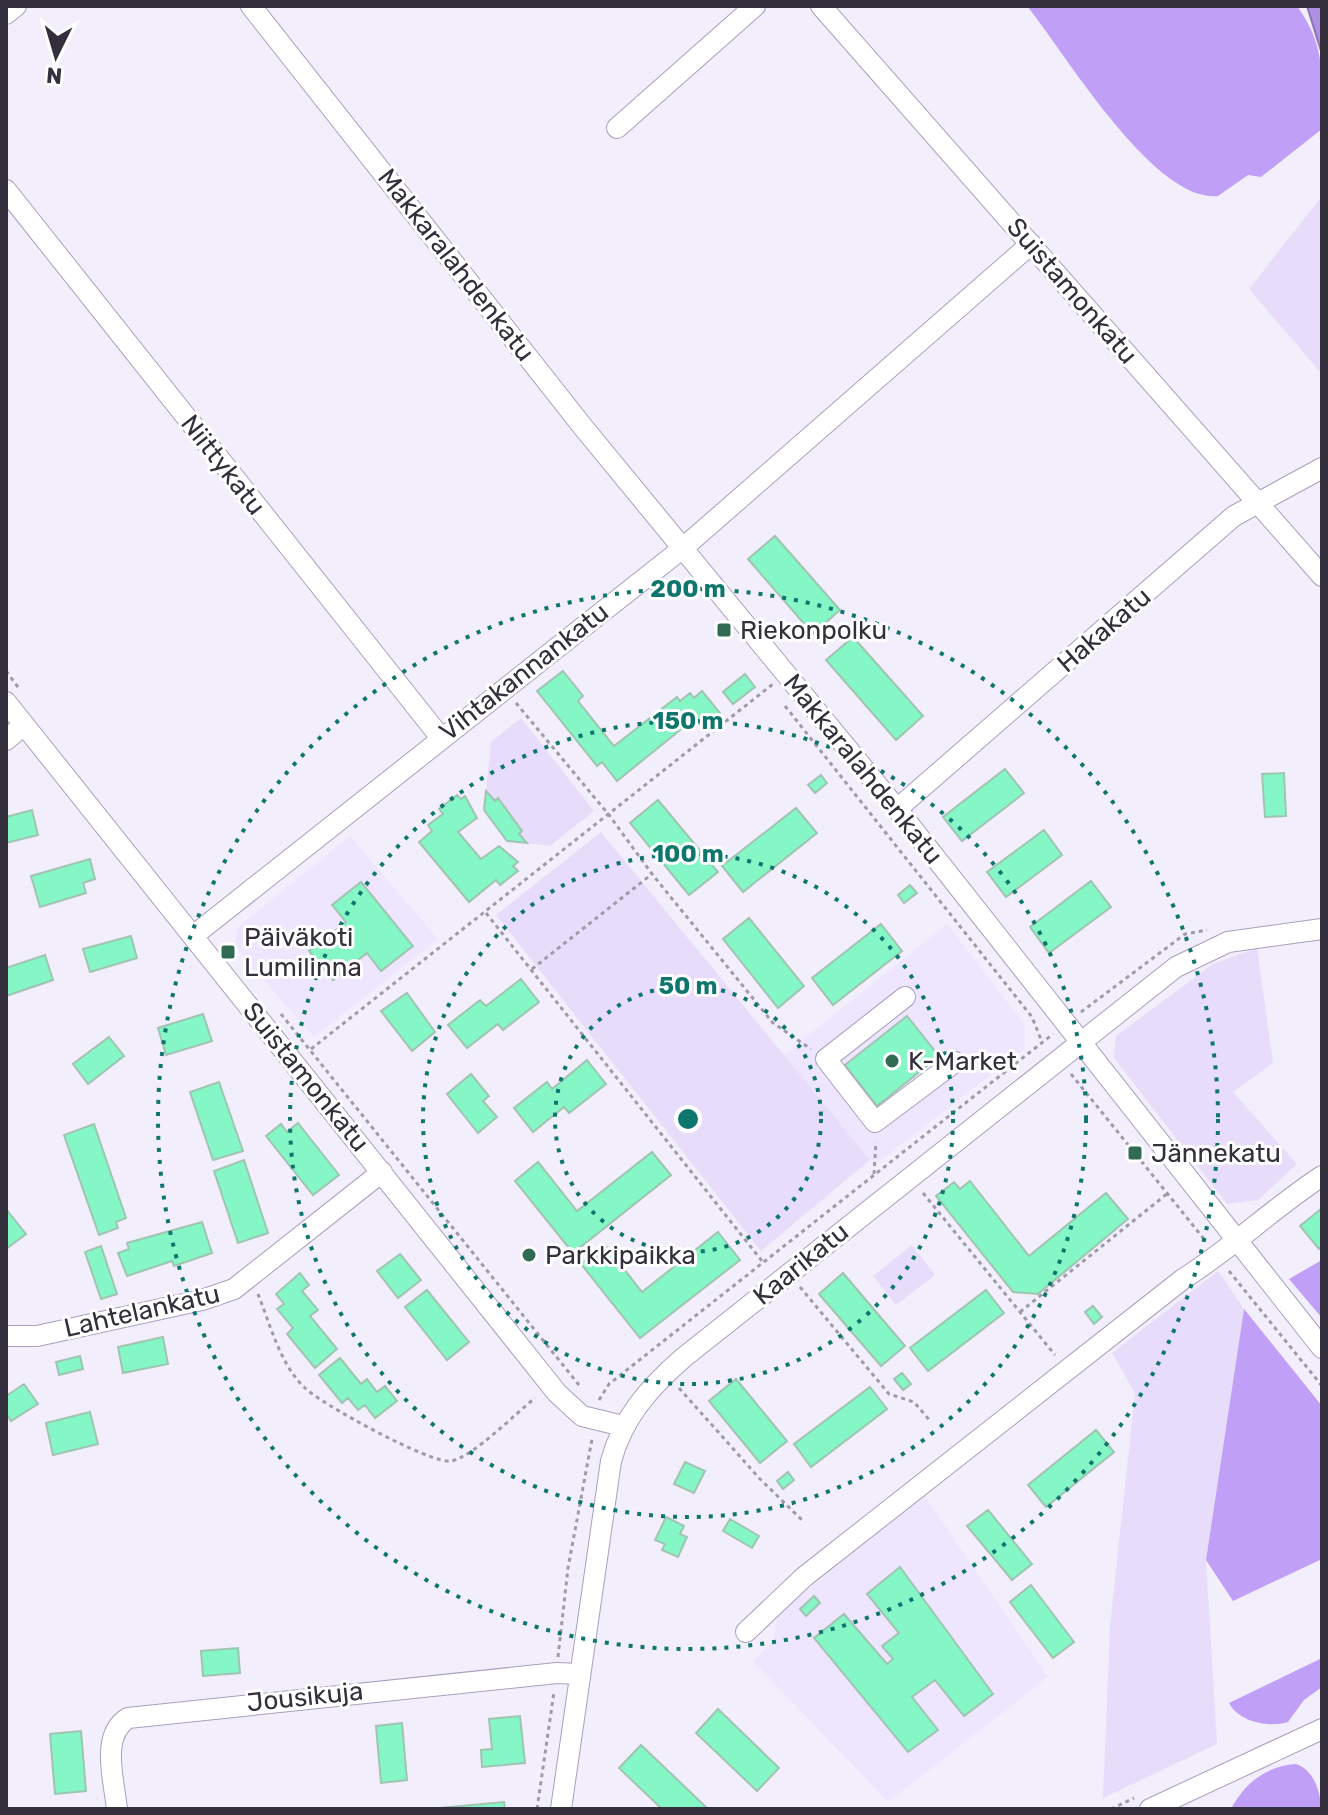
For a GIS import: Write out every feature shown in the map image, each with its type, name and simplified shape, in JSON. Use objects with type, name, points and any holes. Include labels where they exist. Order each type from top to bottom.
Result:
[{"type":"street","points":[[6,14],[16,6]]},
{"type":"street","name":"Makkaralahdenkatu","points":[[251,6],[583,427],[897,809],[1236,1243],[1322,1348]]},
{"type":"street","points":[[617,128],[755,6]]},
{"type":"street","name":"Suistamonkatu","points":[[821,6],[1322,576]]},
{"type":"street","name":"Niittykatu","points":[[6,190],[441,738]]},
{"type":"street","name":"Vihtakannankatu","points":[[193,936],[683,548],[1031,244]]},
{"type":"street","name":"Hakakatu","points":[[897,809],[1234,516],[1322,468]]},
{"type":"street","name":"Suistamonkatu","points":[[14,696],[24,725],[551,1386],[582,1416],[623,1426]]},
{"type":"street","points":[[6,740],[24,725]]},
{"type":"street","name":"Kaarikatu","points":[[561,1809],[611,1461],[623,1426],[638,1402],[666,1373],[1149,987],[1210,948],[1228,942],[1322,929]]},
{"type":"street","points":[[905,997],[826,1059],[875,1122],[955,1062]]},
{"type":"street","name":"Lahtelankatu","points":[[6,1336],[37,1336],[202,1300],[250,1280],[382,1172]]},
{"type":"street","points":[[746,1632],[804,1577],[1183,1279],[1218,1257],[1292,1195],[1322,1176]]},
{"type":"street","name":"Jousikuja","points":[[117,1809],[112,1736],[117,1725],[128,1718],[557,1673],[580,1674]]},
{"type":"street","points":[[1150,1809],[1322,1729]]},
{"type":"path","points":[[6,671],[14,696]]},
{"type":"path","points":[[311,1049],[786,673]]},
{"type":"path","points":[[504,687],[773,1023],[826,1059]]},
{"type":"path","points":[[780,698],[1032,1017],[1043,1043],[1056,1061],[1075,1077],[1322,1386]]},
{"type":"path","points":[[531,970],[652,874]]},
{"type":"path","points":[[486,913],[763,1263]]},
{"type":"path","points":[[280,1013],[582,1389]]},
{"type":"path","points":[[875,1122],[872,1168],[875,1175]]},
{"type":"path","points":[[910,1177],[1068,1370]]},
{"type":"path","points":[[1020,1312],[1168,1193]]},
{"type":"path","points":[[788,1274],[889,1394],[914,1402],[931,1422]]},
{"type":"path","points":[[250,1280],[285,1361],[304,1388],[340,1412],[443,1461],[463,1456],[551,1386]]},
{"type":"path","points":[[666,1373],[760,1479],[803,1521]]},
{"type":"path","points":[[590,1396],[598,1403]]},
{"type":"path","points":[[537,1809],[557,1673],[568,1568],[591,1440]]},
{"type":"shaded area","points":[[1027,6],[1297,6],[1314,36],[1321,64],[1322,129],[1261,177],[1248,175],[1218,196],[1193,192],[1166,176],[1139,151],[1087,89]]},
{"type":"shaded area","points":[[1307,6],[1322,6],[1322,54]]},
{"type":"shaded area","points":[[1322,196],[1322,374],[1249,289]]},
{"type":"shaded area","points":[[521,718],[594,811],[550,846],[507,841],[484,810],[491,742]]},
{"type":"shaded area","points":[[601,832],[870,1160],[761,1251],[496,915]]},
{"type":"shaded area","points":[[350,836],[438,939],[314,1037],[235,947],[237,928]]},
{"type":"shaded area","points":[[947,924],[1025,1025],[1025,1048],[880,1161],[870,1160],[784,1055]]},
{"type":"shaded area","points":[[1257,948],[1273,1063],[1233,1092],[1297,1164],[1258,1200],[1227,1204],[1114,1058],[1116,1036],[1213,964]]},
{"type":"shaded area","points":[[912,1245],[935,1275],[896,1305],[873,1276]]},
{"type":"shaded area","points":[[1322,1260],[1322,1318],[1289,1279]]},
{"type":"shaded area","points":[[1218,1271],[1244,1309],[1206,1560],[1217,1744],[1103,1798],[1110,1626],[1135,1393],[1112,1353]]},
{"type":"shaded area","points":[[1244,1309],[1322,1406],[1322,1559],[1233,1601],[1206,1560]]},
{"type":"shaded area","points":[[924,1495],[1048,1677],[888,1802],[753,1661],[774,1641],[777,1615]]},
{"type":"shaded area","points":[[1322,1658],[1322,1687],[1304,1700],[1288,1722],[1255,1722],[1240,1715],[1229,1703]]},
{"type":"shaded area","points":[[1296,1764],[1312,1776],[1322,1809],[1231,1809],[1243,1791],[1266,1772]]},
{"type":"building","points":[[775,536],[840,610],[813,634],[748,559]]},
{"type":"building","points":[[853,637],[923,716],[896,740],[826,660]]},
{"type":"building","points":[[563,671],[583,696],[578,701],[614,746],[677,697],[680,701],[690,693],[694,698],[702,691],[720,713],[702,727],[695,718],[617,781],[602,762],[597,766],[537,691]]},
{"type":"building","points":[[745,674],[755,687],[733,704],[723,692]]},
{"type":"building","points":[[1005,769],[1024,793],[962,841],[943,817]]},
{"type":"building","points":[[1284,773],[1286,816],[1265,817],[1262,774]]},
{"type":"building","points":[[821,775],[827,783],[815,793],[808,785]]},
{"type":"building","points":[[486,791],[495,801],[498,798],[527,843],[507,841],[484,810]]},
{"type":"building","points":[[457,795],[461,799],[465,796],[477,818],[458,832],[481,859],[499,846],[518,862],[513,866],[518,871],[500,885],[496,880],[469,902],[419,842],[432,831],[428,825],[443,814],[439,809]]},
{"type":"building","points":[[658,800],[718,872],[689,895],[630,823]]},
{"type":"building","points":[[796,808],[817,833],[743,892],[722,866]]},
{"type":"building","points":[[32,810],[38,835],[6,843],[6,817]]},
{"type":"building","points":[[1044,830],[1062,855],[1006,897],[987,872]]},
{"type":"building","points":[[90,859],[95,879],[83,883],[86,893],[40,907],[31,876]]},
{"type":"building","points":[[1091,881],[1111,907],[1049,953],[1030,927]]},
{"type":"building","points":[[361,882],[413,946],[381,971],[367,953],[333,980],[309,951],[346,922],[332,905]]},
{"type":"building","points":[[910,885],[917,893],[904,903],[898,895]]},
{"type":"building","points":[[749,918],[804,986],[778,1008],[723,939]]},
{"type":"building","points":[[881,924],[902,951],[833,1005],[812,978]]},
{"type":"building","points":[[131,936],[137,958],[90,972],[83,949]]},
{"type":"building","points":[[45,955],[53,980],[6,996],[6,968]]},
{"type":"building","points":[[521,979],[539,1002],[503,1030],[498,1024],[467,1048],[448,1025],[480,1000],[486,1006]]},
{"type":"building","points":[[407,993],[435,1032],[412,1051],[381,1011]]},
{"type":"building","points":[[203,1014],[212,1041],[166,1055],[158,1028]]},
{"type":"building","name":"K-Market","points":[[907,1016],[939,1056],[877,1106],[845,1065]]},
{"type":"building","points":[[109,1037],[124,1056],[88,1084],[73,1064]]},
{"type":"building","points":[[587,1060],[606,1084],[569,1113],[564,1107],[533,1132],[514,1108],[547,1082],[552,1089]]},
{"type":"building","points":[[471,1074],[489,1096],[483,1101],[497,1117],[478,1133],[447,1094]]},
{"type":"building","points":[[219,1082],[243,1151],[213,1160],[190,1092]]},
{"type":"building","points":[[298,1123],[339,1175],[313,1195],[266,1136],[281,1124],[287,1132]]},
{"type":"building","points":[[94,1124],[126,1218],[116,1222],[118,1228],[99,1235],[64,1135]]},
{"type":"building","points":[[652,1152],[671,1175],[573,1253],[515,1181],[538,1162],[577,1211]]},
{"type":"building","points":[[244,1160],[268,1233],[238,1243],[214,1171]]},
{"type":"building","points":[[970,1181],[1029,1256],[1106,1193],[1128,1219],[1038,1294],[1013,1292],[936,1196],[954,1182],[960,1189]]},
{"type":"building","points":[[1322,1208],[1322,1246],[1319,1249],[1300,1226]]},
{"type":"building","points":[[6,1209],[26,1234],[6,1249]]},
{"type":"building","points":[[202,1222],[212,1253],[174,1266],[172,1261],[127,1276],[118,1253],[129,1249],[127,1243]]},
{"type":"building","points":[[718,1232],[740,1260],[640,1338],[581,1264],[605,1245],[642,1292]]},
{"type":"building","points":[[101,1246],[117,1294],[101,1299],[85,1252]]},
{"type":"building","points":[[400,1254],[421,1280],[398,1298],[377,1271]]},
{"type":"building","points":[[300,1273],[309,1285],[302,1291],[318,1310],[310,1316],[337,1349],[315,1368],[287,1334],[293,1328],[277,1309],[284,1304],[276,1294]]},
{"type":"building","points":[[843,1273],[905,1346],[881,1366],[819,1294]]},
{"type":"building","points":[[427,1290],[469,1342],[447,1360],[405,1307]]},
{"type":"building","points":[[986,1290],[1004,1313],[928,1371],[910,1348]]},
{"type":"building","points":[[1093,1306],[1102,1317],[1094,1324],[1085,1312]]},
{"type":"building","points":[[163,1337],[168,1364],[123,1373],[118,1347]]},
{"type":"building","points":[[80,1356],[83,1369],[59,1375],[56,1362]]},
{"type":"building","points":[[340,1358],[361,1384],[367,1379],[377,1392],[385,1386],[397,1401],[375,1418],[365,1405],[358,1410],[348,1398],[342,1403],[319,1375]]},
{"type":"building","points":[[902,1373],[911,1384],[903,1390],[894,1379]]},
{"type":"building","points":[[736,1379],[787,1441],[760,1463],[709,1401]]},
{"type":"building","points":[[24,1384],[38,1404],[11,1421],[6,1413],[6,1396]]},
{"type":"building","points":[[870,1387],[887,1409],[811,1467],[794,1444]]},
{"type":"building","points":[[90,1412],[98,1444],[53,1455],[46,1423]]},
{"type":"building","points":[[1096,1430],[1114,1452],[1046,1507],[1028,1485]]},
{"type":"building","points":[[685,1462],[705,1471],[694,1493],[674,1484]]},
{"type":"building","points":[[788,1472],[794,1480],[783,1489],[777,1481]]},
{"type":"building","points":[[988,1510],[1032,1564],[1012,1580],[967,1526]]},
{"type":"building","points":[[666,1517],[684,1526],[680,1534],[687,1537],[678,1557],[662,1550],[665,1544],[655,1540]]},
{"type":"building","points":[[730,1519],[759,1536],[752,1548],[723,1531]]},
{"type":"building","points":[[900,1567],[993,1694],[964,1716],[935,1680],[912,1697],[938,1730],[908,1752],[814,1638],[844,1614],[887,1664],[893,1659],[882,1646],[899,1633],[867,1594]]},
{"type":"building","points":[[1031,1585],[1074,1642],[1053,1658],[1010,1602]]},
{"type":"building","points":[[814,1596],[820,1603],[806,1616],[800,1609]]},
{"type":"building","points":[[238,1648],[240,1673],[203,1676],[201,1651]]},
{"type":"building","points":[[718,1709],[779,1768],[757,1791],[696,1733]]},
{"type":"building","points":[[520,1716],[525,1763],[482,1767],[481,1750],[492,1749],[489,1719]]},
{"type":"building","points":[[402,1723],[407,1780],[381,1783],[376,1726]]},
{"type":"building","points":[[81,1731],[86,1791],[55,1794],[50,1734]]},
{"type":"building","points":[[641,1745],[708,1809],[662,1809],[619,1768]]},
{"type":"building","points":[[504,1802],[505,1809],[440,1809],[440,1808]]},
{"type":"place","name":"Riekonpolku","points":[[724,630]]},
{"type":"place","name":"Päiväkoti Lumilinna","points":[[228,952]]},
{"type":"place","name":"K-Market","points":[[892,1061]]},
{"type":"place","name":"Jännekatu","points":[[1135,1153]]},
{"type":"place","name":"Parkkipaikka","points":[[529,1255]]}]
